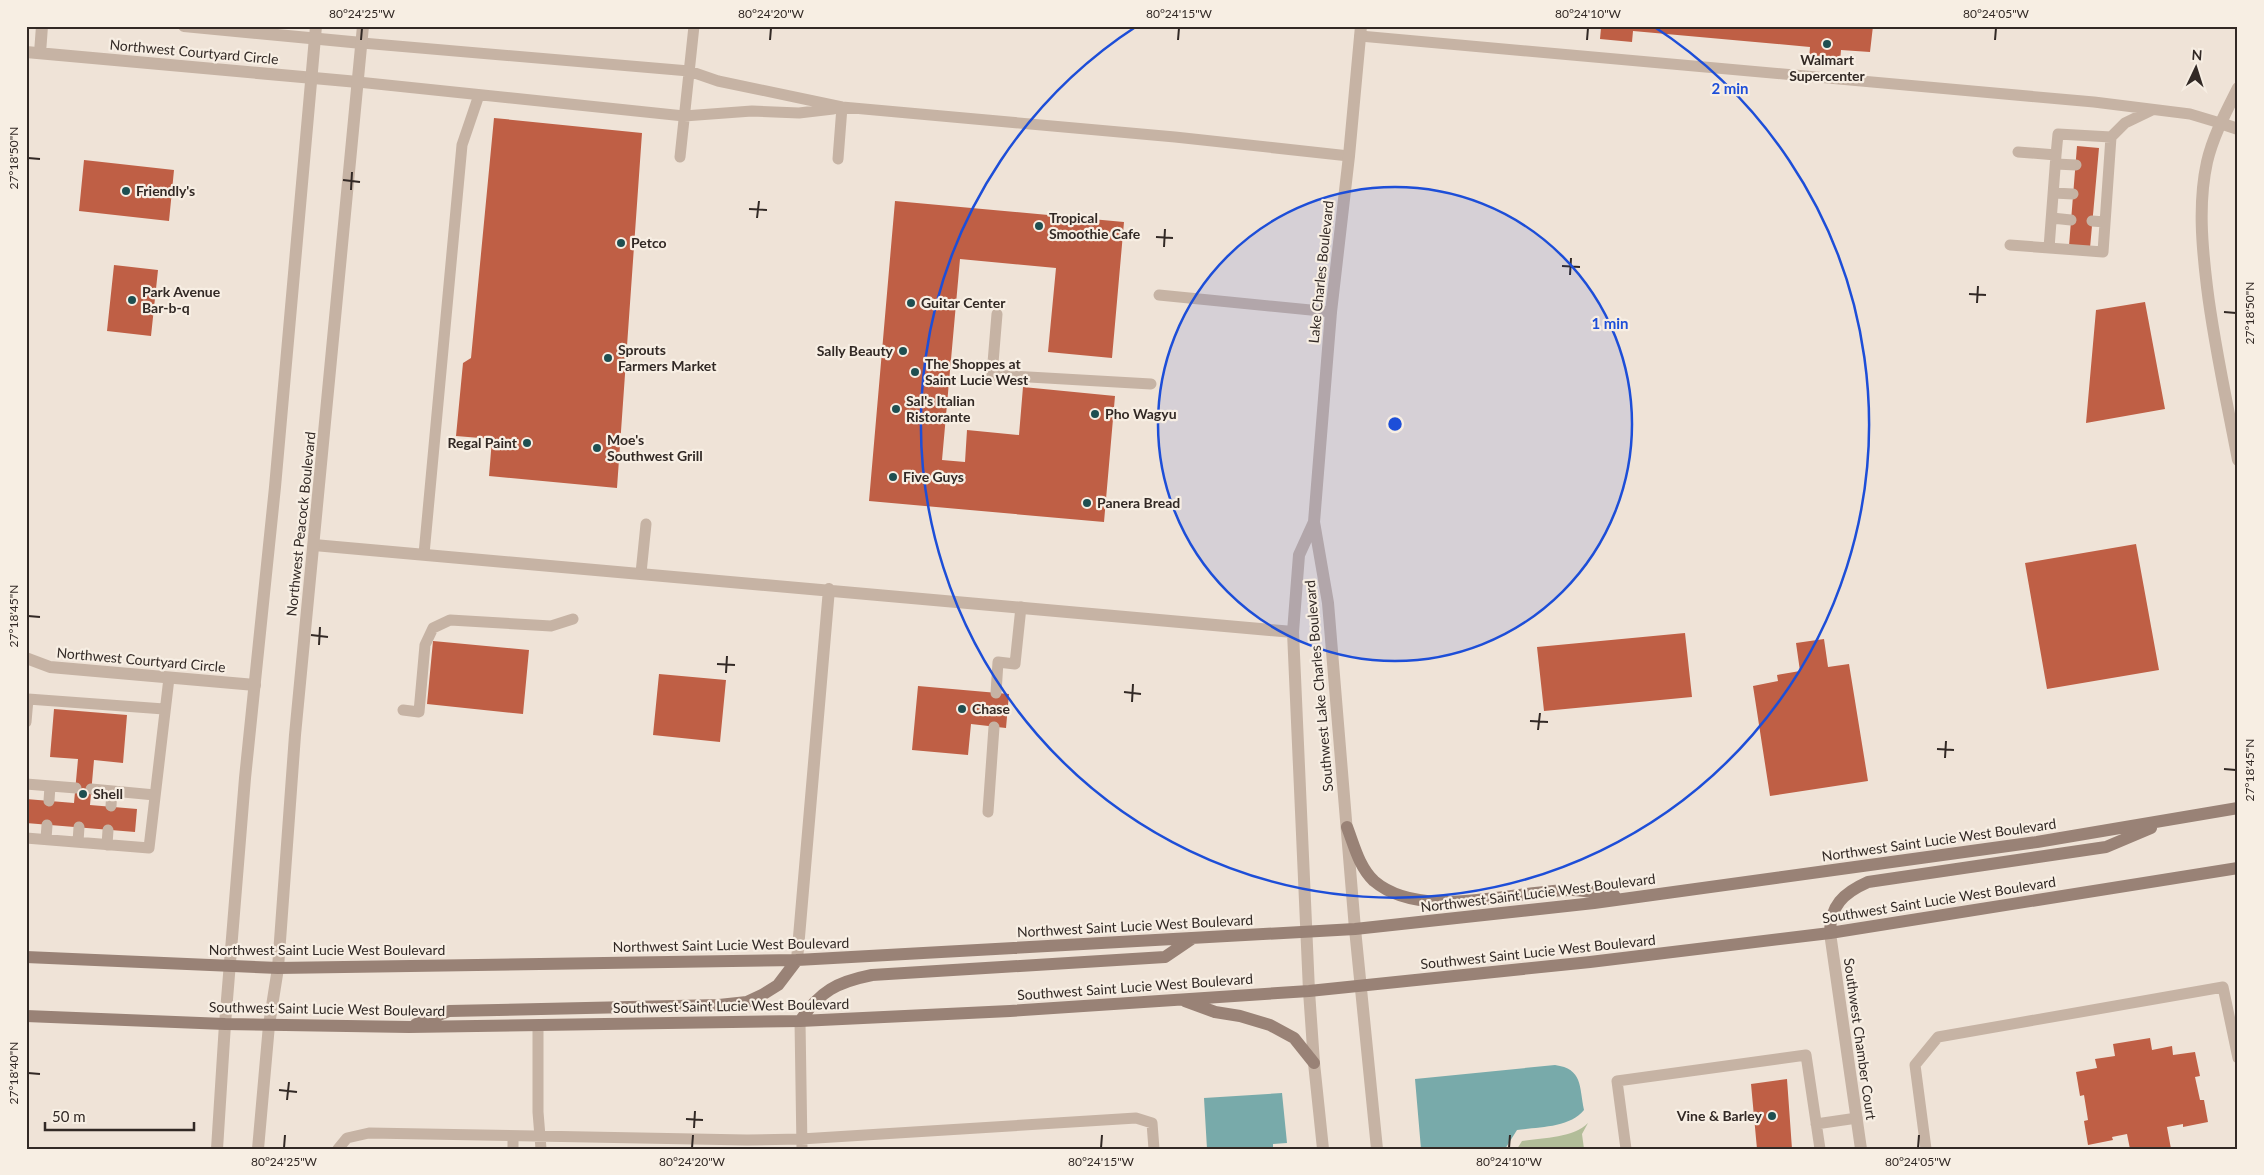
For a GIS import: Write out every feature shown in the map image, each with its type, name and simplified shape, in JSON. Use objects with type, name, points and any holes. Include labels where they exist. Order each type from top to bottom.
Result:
[{"type":"main road","name":"Northwest Saint Lucie West Boulevard","points":[[26,957],[278,968],[797,960],[1355,929],[1631,897],[2037,842],[2238,808]]},
{"type":"main road","points":[[1830,933],[1830,919],[1837,905],[1846,894],[1868,882],[2106,847],[2172,819]]},
{"type":"main road","points":[[1347,827],[1359,859],[1374,881],[1399,894],[1418,899],[1448,903],[1572,890],[1631,897]]},
{"type":"main road","name":"Southwest Saint Lucie West Boulevard","points":[[26,1016],[225,1024],[409,1027],[800,1021],[1010,1011],[1309,991],[1362,987],[1830,933],[2238,868]]},
{"type":"main road","points":[[800,1021],[824,992],[848,980],[872,975],[1165,957],[1193,938]]},
{"type":"main road","points":[[409,1027],[449,1010],[719,1005],[747,1002],[778,985],[797,960]]},
{"type":"main road","points":[[1180,999],[1215,1012],[1270,1024],[1294,1038],[1314,1063]]},
{"type":"street","points":[[40,53],[42,26]]},
{"type":"street","name":"Northwest Courtyard Circle","points":[[184,26],[316,33],[362,43]]},
{"type":"street","name":"Northwest Peacock Boulevard","points":[[258,1149],[269,1025],[278,968],[295,735],[363,26]]},
{"type":"street","name":"Lake Charles Boulevard","points":[[1314,522],[1331,312],[1350,156],[1361,31]]},
{"type":"street","points":[[217,1149],[245,778],[316,33]]},
{"type":"street","name":"Northwest Courtyard Circle","points":[[26,52],[358,82]]},
{"type":"street","points":[[2238,88],[2220,123],[2207,162],[2202,203],[2202,240],[2212,328],[2238,460]]},
{"type":"street","points":[[2220,123],[2238,130]]},
{"type":"street","name":"Southwest Lake Charles Boulevard","points":[[1314,522],[1299,555],[1293,632],[1308,932],[1309,991],[1322,1149]]},
{"type":"street","name":"Southwest Lake Charles Boulevard","points":[[1314,522],[1328,603],[1355,929],[1378,1149]]},
{"type":"street","points":[[314,545],[829,589],[1293,632]]},
{"type":"street","points":[[797,960],[829,589]]},
{"type":"street","name":"Northwest Courtyard Circle","points":[[26,658],[50,666],[255,685]]},
{"type":"street","name":"Southwest Chamber Court","points":[[1830,933],[1860,1149]]},
{"type":"lane","points":[[680,157],[694,26]]},
{"type":"lane","points":[[1361,31],[2094,102],[2190,114],[2220,123]]},
{"type":"lane","points":[[362,43],[689,71],[718,81],[842,107],[1166,136],[1350,156]]},
{"type":"lane","points":[[358,82],[684,116],[752,111],[799,113],[842,107]]},
{"type":"lane","points":[[424,554],[462,145],[476,94]]},
{"type":"lane","points":[[838,159],[842,107]]},
{"type":"lane","points":[[2010,245],[2103,252],[2107,197],[2103,168],[2111,138],[2125,123],[2154,109]]},
{"type":"lane","points":[[2049,248],[2058,134],[2111,138]]},
{"type":"lane","points":[[2018,152],[2076,165]]},
{"type":"lane","points":[[2054,193],[2073,194]]},
{"type":"lane","points":[[2094,196],[2107,197]]},
{"type":"lane","points":[[2052,218],[2071,220]]},
{"type":"lane","points":[[2092,221],[2105,222]]},
{"type":"lane","points":[[1159,296],[1331,312]]},
{"type":"lane","points":[[997,314],[992,375],[1151,384]]},
{"type":"lane","points":[[641,573],[646,524]]},
{"type":"lane","points":[[996,693],[998,662],[1015,664],[1021,607]]},
{"type":"lane","points":[[403,710],[419,712],[425,645],[433,628],[450,620],[551,626],[573,619]]},
{"type":"lane","points":[[26,838],[149,848],[169,678]]},
{"type":"lane","points":[[26,722],[28,699],[164,710]]},
{"type":"lane","points":[[988,812],[994,727]]},
{"type":"lane","points":[[26,784],[76,788]]},
{"type":"lane","points":[[49,801],[50,786]]},
{"type":"lane","points":[[91,789],[155,795]]},
{"type":"lane","points":[[111,806],[112,791]]},
{"type":"lane","points":[[46,840],[47,825]]},
{"type":"lane","points":[[78,842],[80,827]]},
{"type":"lane","points":[[107,845],[108,830]]},
{"type":"lane","points":[[1926,1149],[1915,1065],[1938,1037],[2223,988],[2238,1058]]},
{"type":"lane","points":[[800,1021],[802,1144]]},
{"type":"lane","points":[[538,1025],[538,1112],[541,1149]]},
{"type":"lane","points":[[1626,1149],[1617,1081],[1806,1055],[1820,1149]]},
{"type":"lane","points":[[338,1149],[347,1138],[369,1133],[802,1144],[1136,1118],[1152,1123],[1154,1149]]},
{"type":"lane","points":[[1816,1124],[1857,1118]]},
{"type":"lane","points":[[513,1136],[513,1149]]},
{"type":"green space","points":[[1588,1123],[1582,1134],[1584,1149],[1517,1149],[1522,1141],[1574,1132]]},
{"type":"water","points":[[1555,1065],[1571,1070],[1578,1080],[1584,1110],[1578,1116],[1553,1126],[1517,1130],[1505,1149],[1421,1149],[1415,1079]]},
{"type":"water","points":[[1282,1093],[1287,1143],[1273,1144],[1273,1149],[1207,1149],[1204,1098]]},
{"type":"building","name":"Walmart Supercenter","points":[[1593,26],[1873,26],[1870,52],[1841,50],[1840,62],[1809,59],[1810,47],[1633,31],[1632,42],[1600,39],[1601,28]]},
{"type":"building","points":[[494,118],[642,133],[617,488],[489,476],[492,439],[456,436],[463,363],[471,358]]},
{"type":"building","points":[[2077,146],[2099,148],[2090,248],[2069,246]]},
{"type":"building","name":"Friendly's","points":[[84,160],[174,170],[169,221],[79,211]]},
{"type":"building","name":"The Shoppes at Saint Lucie West","points":[[895,201],[1124,222],[1112,358],[1048,352],[1056,268],[960,259],[942,460],[965,462],[967,430],[1019,435],[1023,387],[1115,396],[1104,522],[869,501]]},
{"type":"building","name":"Park Avenue Bar-b-q","points":[[114,265],[158,270],[151,336],[107,331]]},
{"type":"building","points":[[2145,302],[2165,409],[2086,423],[2096,310]]},
{"type":"building","points":[[2136,544],[2159,670],[2047,689],[2025,563]]},
{"type":"building","points":[[1685,633],[1692,697],[1544,711],[1537,647]]},
{"type":"building","points":[[1824,639],[1828,667],[1849,664],[1868,781],[1770,796],[1753,686],[1778,681],[1777,675],[1800,671],[1796,643]]},
{"type":"building","points":[[433,641],[529,650],[523,714],[427,704]]},
{"type":"building","points":[[659,674],[726,680],[720,742],[653,735]]},
{"type":"building","name":"Chase","points":[[918,686],[1009,694],[1006,728],[971,724],[968,755],[912,750]]},
{"type":"building","points":[[54,709],[127,715],[123,763],[94,760],[90,805],[137,809],[135,832],[26,823],[26,799],[74,803],[78,759],[50,757]]},
{"type":"building","points":[[2150,1038],[2152,1050],[2172,1046],[2173,1055],[2195,1052],[2200,1076],[2195,1077],[2200,1100],[2204,1100],[2208,1122],[2183,1127],[2183,1124],[2167,1127],[2171,1149],[2130,1149],[2127,1134],[2112,1137],[2113,1140],[2088,1145],[2084,1121],[2088,1120],[2084,1095],[2080,1096],[2076,1072],[2097,1068],[2095,1059],[2115,1056],[2113,1044]]},
{"type":"building","name":"Vine & Barley","points":[[1787,1079],[1792,1149],[1757,1149],[1751,1084]]},
{"type":"place","name":"Walmart Supercenter","points":[[1827,44]]},
{"type":"place","name":"Friendly's","points":[[126,191]]},
{"type":"place","name":"Tropical Smoothie Cafe","points":[[1039,226]]},
{"type":"place","name":"Petco","points":[[621,243]]},
{"type":"place","name":"Park Avenue Bar-b-q","points":[[132,300]]},
{"type":"place","name":"Guitar Center","points":[[911,303]]},
{"type":"place","name":"Sally Beauty","points":[[903,351]]},
{"type":"place","name":"Sprouts Farmers Market","points":[[608,358]]},
{"type":"place","name":"The Shoppes at Saint Lucie West","points":[[915,372]]},
{"type":"place","name":"Sal's Italian Ristorante","points":[[896,409]]},
{"type":"place","name":"Pho Wagyu","points":[[1095,414]]},
{"type":"place","name":"Regal Paint","points":[[527,443]]},
{"type":"place","name":"Moe's Southwest Grill","points":[[597,448]]},
{"type":"place","name":"Five Guys","points":[[893,477]]},
{"type":"place","name":"Panera Bread","points":[[1087,503]]},
{"type":"place","name":"Chase","points":[[962,709]]},
{"type":"place","name":"Shell","points":[[83,794]]},
{"type":"place","name":"Vine & Barley","points":[[1772,1116]]}]
